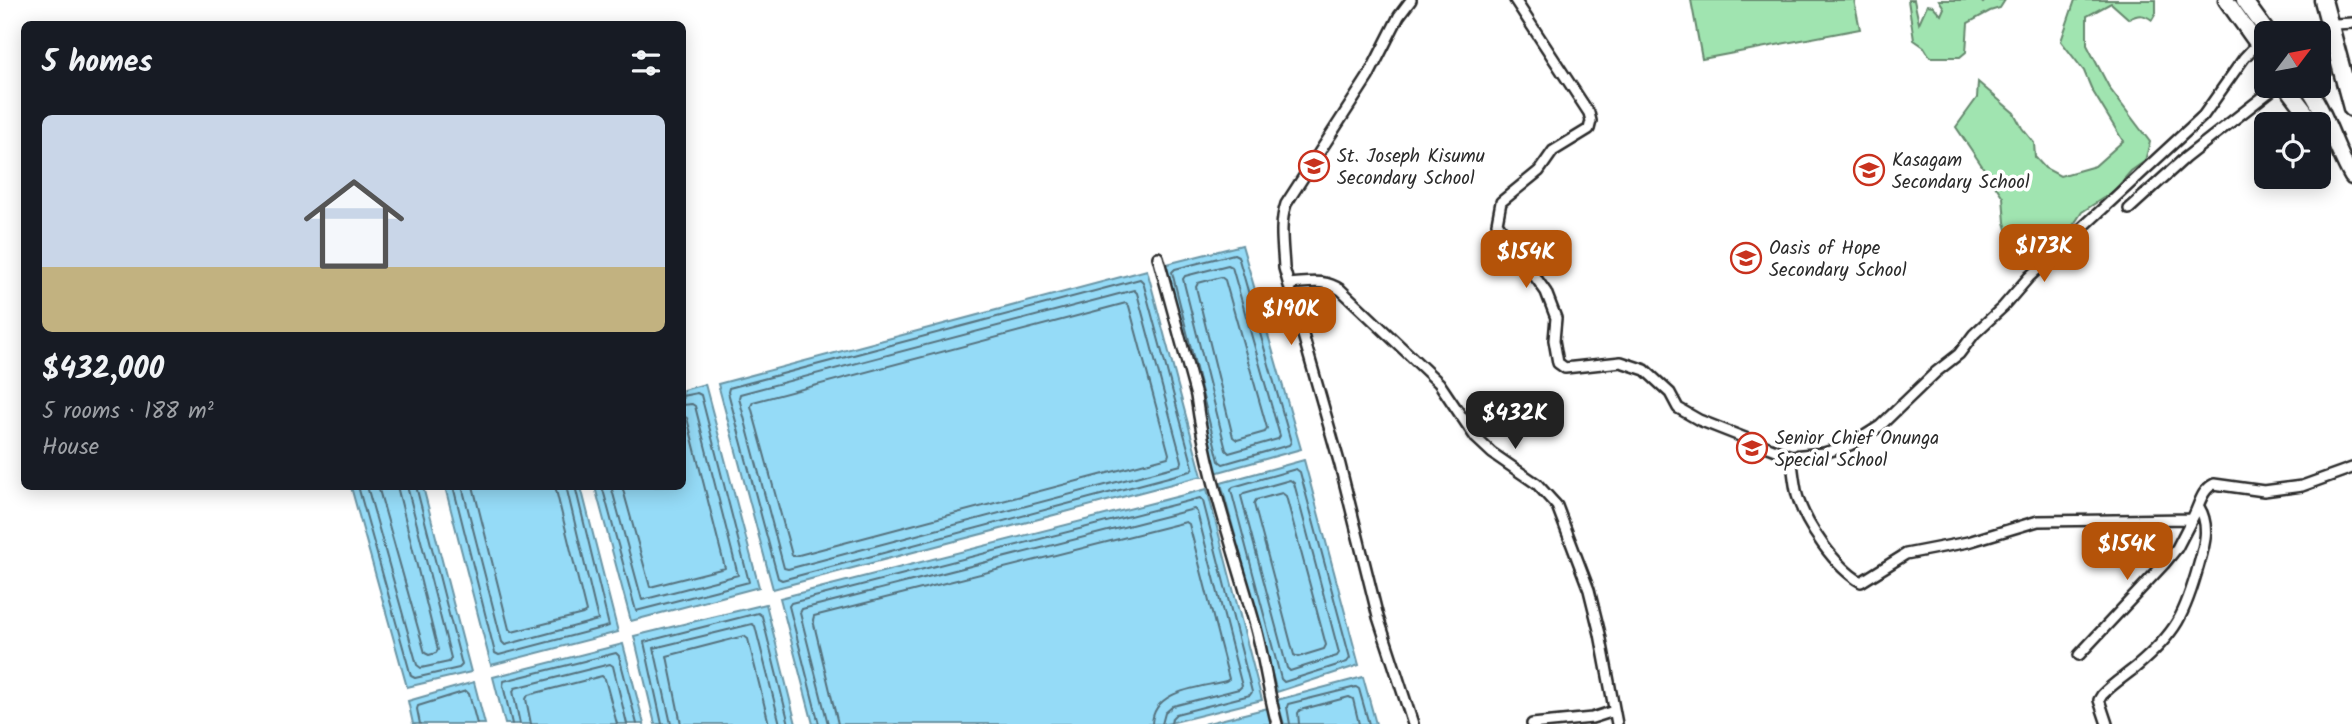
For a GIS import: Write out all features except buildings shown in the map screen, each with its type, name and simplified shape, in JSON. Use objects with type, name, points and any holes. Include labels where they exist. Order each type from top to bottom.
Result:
[{"type":"highway","points":[[2323,0],[2352,108]]},
{"type":"highway","points":[[2330,0],[2344,24],[2352,83]]},
{"type":"main road","points":[[2226,0],[2254,29]]},
{"type":"main road","points":[[2244,0],[2254,21]]},
{"type":"main road","points":[[2295,98],[2306,112]]},
{"type":"main road","points":[[2314,98],[2329,126],[2343,162]]},
{"type":"main road","points":[[2331,146],[2352,177]]},
{"type":"street","points":[[1411,0],[1399,16],[1368,77],[1286,204],[1282,241],[1284,268],[1343,477],[1378,617],[1413,724]]},
{"type":"street","points":[[1516,0],[1589,113],[1591,121],[1589,129],[1553,151],[1539,171],[1501,202],[1497,223],[1546,292],[1556,318],[1554,340],[1558,363],[1565,368],[1621,362],[1645,370],[1670,393],[1678,408],[1684,412],[1791,456],[1824,453],[1850,446],[1880,426],[1936,372],[1959,354],[1974,334],[2003,307],[2029,277],[2203,116],[2254,47]]},
{"type":"street","points":[[2130,209],[2185,158],[2262,98]]},
{"type":"street","points":[[1158,257],[1196,396],[1214,481],[1258,637],[1270,700],[1278,724]]},
{"type":"street","points":[[1289,284],[1322,282],[1341,290],[1428,372],[1449,396],[1476,438],[1549,495],[1565,524],[1589,590],[1616,724]]},
{"type":"street","points":[[1791,456],[1798,497],[1821,542],[1849,575],[1861,582],[1906,554],[1968,542],[2038,521],[2192,519]]},
{"type":"street","points":[[2079,655],[2164,564],[2182,539],[2204,492],[2214,484],[2264,491],[2302,486],[2352,468]]},
{"type":"street","points":[[2107,724],[2099,700],[2102,695],[2166,638],[2187,607],[2204,540],[2206,518],[2199,507]]},
{"type":"street","points":[[1532,724],[1592,718],[1615,710]]},
{"type":"green space","points":[[1691,0],[1854,0],[1860,29],[1702,59]]},
{"type":"green space","points":[[1908,0],[1914,0],[1919,23],[1927,5],[1933,6],[1941,15],[1944,8],[1939,0],[1980,0],[1983,3],[1986,0],[2005,0],[2000,8],[1968,23],[1966,52],[1960,57],[1930,57],[1924,47],[1914,40]]},
{"type":"green space","points":[[2075,0],[2156,0],[2156,13],[2152,20],[2141,15],[2129,19],[2111,3],[2087,16],[2087,45],[2110,89],[2150,142],[2145,161],[2131,171],[2114,191],[2082,212],[2070,230],[2049,252],[2032,258],[2012,248],[2005,222],[2003,197],[1956,127],[1977,98],[1978,82],[2014,113],[2034,143],[2035,157],[2045,168],[2060,176],[2095,166],[2123,141],[2092,90],[2084,71],[2061,41]]},
{"type":"water","points":[[1242,245],[1301,449],[1215,473],[1163,265]]},
{"type":"water","points":[[1147,270],[1202,476],[773,589],[718,384]]},
{"type":"water","points":[[705,384],[759,587],[631,621],[596,490],[686,490],[686,389]]},
{"type":"water","points":[[1304,460],[1359,665],[1277,692],[1221,483]]},
{"type":"water","points":[[1207,489],[1262,700],[1166,724],[813,724],[780,598]]},
{"type":"water","points":[[352,490],[424,490],[471,672],[407,687]]},
{"type":"water","points":[[446,490],[582,490],[618,632],[491,665]]},
{"type":"water","points":[[766,604],[796,724],[655,724],[634,636]]},
{"type":"water","points":[[623,644],[644,724],[505,724],[493,677]]},
{"type":"water","points":[[1363,677],[1376,724],[1284,724],[1277,700]]},
{"type":"water","points":[[474,682],[485,724],[413,724],[408,701]]},
{"type":"water","points":[[1268,708],[1272,724],[1204,724]]},
{"type":"place","name":"St. Joseph Kisumu Secondary School","points":[[1314,166]]},
{"type":"place","name":"Kasagam Secondary School","points":[[1869,170]]},
{"type":"place","name":"Oasis of Hope Secondary School","points":[[1746,258]]},
{"type":"place","name":"Senior Chief Onunga Special School","points":[[1752,448]]}]
